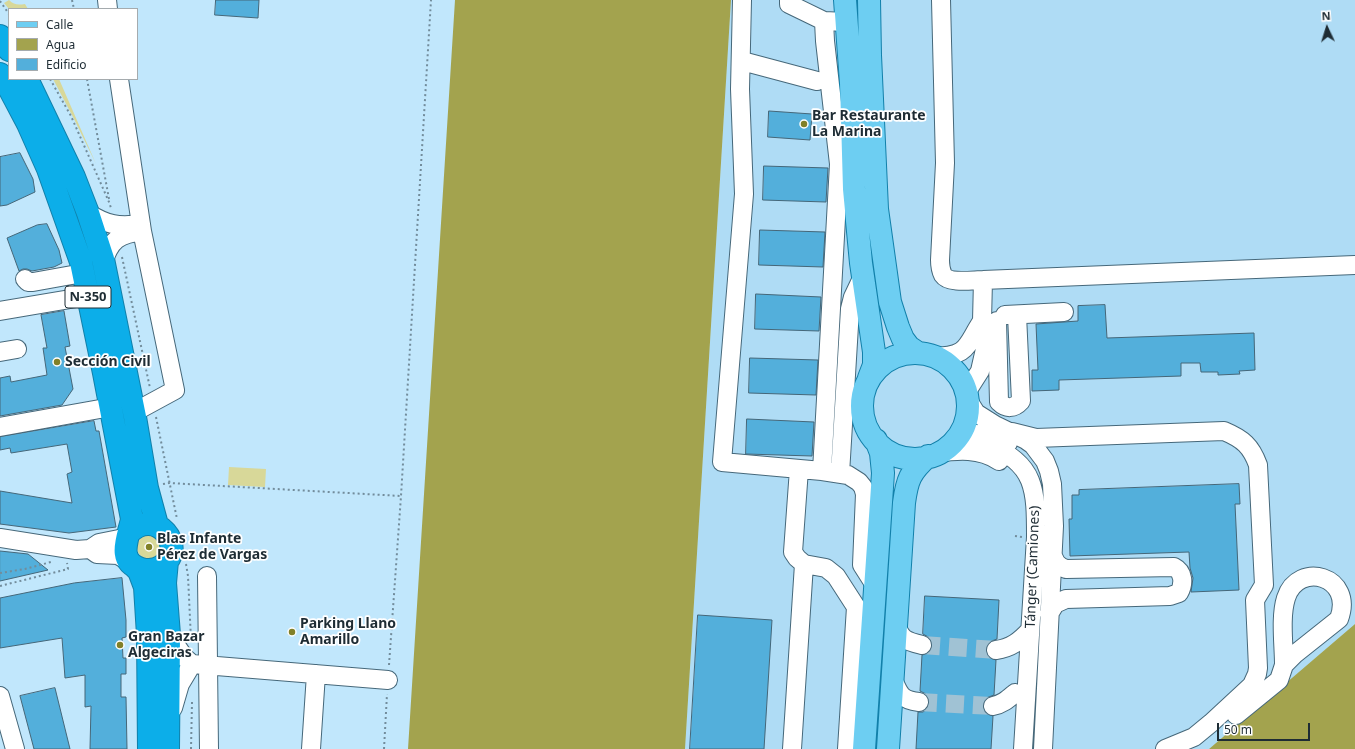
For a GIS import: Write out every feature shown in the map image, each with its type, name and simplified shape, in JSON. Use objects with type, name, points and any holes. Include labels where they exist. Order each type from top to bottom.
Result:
[{"type":"highway","points":[[0,36],[8,48]]},
{"type":"highway","name":"N-350","points":[[0,74],[28,124],[48,169],[81,262],[132,519],[125,544],[125,551],[132,564],[139,572],[145,587],[148,635],[149,749]]},
{"type":"highway","name":"N-350","points":[[27,80],[61,148],[88,212],[104,263],[135,417],[147,488],[157,525],[166,532],[171,543],[171,550],[167,561],[165,583],[169,635],[168,749]]},
{"type":"highway","points":[[128,534],[144,524],[157,525]]},
{"type":"highway","points":[[132,564],[140,569],[152,570],[163,565],[167,561]]},
{"type":"main road","points":[[845,0],[851,83],[854,189],[863,276],[874,352],[874,365],[863,396],[862,405],[866,424],[876,440],[881,453],[883,473],[864,749]]},
{"type":"main road","points":[[869,0],[870,62],[878,216],[890,302],[903,339],[909,347],[941,361],[951,368],[964,384],[967,395],[967,417],[962,430],[943,448],[912,472],[906,486],[903,510],[892,677],[891,745]]},
{"type":"main road","points":[[869,378],[875,370],[890,359],[899,355],[925,355]]},
{"type":"main road","points":[[876,440],[891,452],[900,456],[919,458],[943,448]]},
{"type":"street","points":[[742,0],[742,61],[740,89],[744,194],[722,462],[822,471],[848,475],[854,478],[863,487],[865,494],[862,565],[876,587]]},
{"type":"street","points":[[789,0],[789,4],[824,21],[846,22]]},
{"type":"street","points":[[941,0],[945,163],[940,260],[942,274],[948,279],[952,281],[983,280],[1355,265]]},
{"type":"street","points":[[822,471],[839,164],[824,21]]},
{"type":"street","points":[[742,61],[817,81]]},
{"type":"street","points":[[119,80],[142,228],[174,390],[140,409],[135,417]]},
{"type":"street","points":[[88,212],[101,221],[115,225],[130,225],[142,228]]},
{"type":"street","points":[[104,263],[107,252],[113,242],[118,238],[142,228]]},
{"type":"street","points":[[25,279],[28,282],[32,282],[83,273]]},
{"type":"street","points":[[840,474],[850,309],[853,297],[863,276]]},
{"type":"street","points":[[983,280],[990,321],[999,402],[1002,405],[1010,407],[1021,401],[1017,315]]},
{"type":"street","points":[[0,311],[88,296]]},
{"type":"street","points":[[925,355],[952,356],[960,353],[990,321],[1005,315],[1064,312]]},
{"type":"street","points":[[990,321],[980,371],[967,395],[976,413],[1033,445],[1045,461],[1049,471],[1054,496],[1054,526],[1043,749]]},
{"type":"street","points":[[995,425],[1002,405]]},
{"type":"street","points":[[0,427],[110,406]]},
{"type":"street","points":[[1012,432],[1036,438],[1224,431],[1236,436],[1246,443],[1253,453],[1258,465],[1264,585],[1255,600]]},
{"type":"street","points":[[1165,749],[1194,737],[1211,724],[1252,685],[1257,674],[1258,668],[1249,466],[1245,455],[1237,444],[1224,431]]},
{"type":"street","points":[[943,448],[965,435],[981,433],[992,436],[1014,446],[1024,453],[1039,474],[1042,485],[1045,511],[1045,537],[1032,749]]},
{"type":"street","points":[[943,448],[983,454],[994,458],[1008,468],[1022,489],[1027,510],[1025,635],[1015,693],[1012,749]]},
{"type":"street","points":[[798,469],[793,552],[797,558],[809,565],[826,568],[836,576],[856,607],[847,749]]},
{"type":"street","points":[[0,538],[67,553],[90,549],[99,543],[119,539],[128,534]]},
{"type":"street","points":[[90,549],[97,554],[118,555],[132,564]]},
{"type":"street","points":[[1049,614],[1054,604],[1066,598],[1170,596],[1179,593],[1182,585],[1182,576],[1178,569],[1174,567],[1066,569],[1062,568],[1056,563],[1052,552]]},
{"type":"street","points":[[792,749],[798,662],[809,565]]},
{"type":"street","points":[[207,576],[200,664],[209,749]]},
{"type":"street","points":[[1197,749],[1279,680],[1284,665],[1283,617],[1286,598],[1290,590],[1304,579],[1321,576],[1330,579],[1337,585],[1342,593],[1344,602],[1343,611],[1339,619],[1295,654],[1284,665]]},
{"type":"street","points":[[896,624],[898,633],[903,639],[908,642],[922,645]]},
{"type":"street","points":[[169,635],[184,657],[200,664],[388,680]]},
{"type":"street","points":[[996,650],[1007,648],[1025,635]]},
{"type":"street","name":"Tánger (Camiones)","points":[[1023,749],[1025,635]]},
{"type":"street","points":[[169,726],[180,684],[200,664]]},
{"type":"street","points":[[312,749],[316,674]]},
{"type":"street","points":[[892,677],[898,692],[909,701],[919,702]]},
{"type":"street","points":[[993,706],[1006,701],[1015,693]]},
{"type":"street","points":[[0,696],[15,749]]},
{"type":"path","points":[[384,749],[431,0]]},
{"type":"path","points":[[0,1],[8,13]]},
{"type":"path","points":[[86,80],[109,202]]},
{"type":"path","points":[[147,488],[169,483],[401,496]]},
{"type":"path","points":[[0,573],[25,569],[67,553],[68,569],[0,586]]},
{"type":"shaded area","points":[[731,0],[1355,0],[1355,624],[1209,749],[685,749]]},
{"type":"green space","points":[[9,0],[16,4],[25,4],[27,8],[8,8],[4,3]]},
{"type":"green space","points":[[54,80],[59,80],[96,164]]},
{"type":"green space","points":[[229,467],[266,469],[265,487],[228,485]]},
{"type":"green space","points":[[149,535],[158,538],[161,547],[158,556],[149,559],[140,556],[137,547],[140,538]]},
{"type":"water","points":[[455,0],[731,0],[685,749],[408,749]]},
{"type":"water","points":[[1355,624],[1355,749],[1209,749]]},
{"type":"building","points":[[216,0],[259,0],[258,18],[215,15]]},
{"type":"building","points":[[769,111],[812,114],[810,140],[768,137]]},
{"type":"building","points":[[20,153],[33,179],[35,192],[7,205],[0,206],[0,157]]},
{"type":"building","points":[[764,166],[828,168],[826,202],[763,200]]},
{"type":"building","points":[[47,224],[59,250],[62,263],[54,267],[32,271],[23,269],[19,271],[7,238],[37,225]]},
{"type":"building","points":[[760,230],[825,232],[823,267],[759,265]]},
{"type":"building","points":[[756,294],[821,297],[819,331],[755,329]]},
{"type":"building","points":[[1105,305],[1107,338],[1254,333],[1255,370],[1239,371],[1240,374],[1218,375],[1218,372],[1201,372],[1200,363],[1181,363],[1181,376],[1059,380],[1059,390],[1032,391],[1032,370],[1038,370],[1036,324],[1078,321],[1078,306]]},
{"type":"building","name":"Sección Civil","points":[[64,311],[70,346],[65,347],[73,389],[62,405],[0,416],[0,378],[10,376],[11,382],[47,375],[43,348],[47,348],[41,315]]},
{"type":"building","points":[[750,358],[818,360],[816,395],[749,393]]},
{"type":"building","points":[[747,419],[814,422],[812,456],[746,454]]},
{"type":"building","points":[[94,421],[96,431],[99,431],[116,527],[69,533],[0,524],[0,491],[72,503],[67,474],[72,472],[67,444],[11,453],[10,448],[0,450],[0,437]]},
{"type":"building","points":[[1239,484],[1240,504],[1235,504],[1239,590],[1191,592],[1193,578],[1190,568],[1189,552],[1070,556],[1069,519],[1072,519],[1072,495],[1079,495],[1079,490]]},
{"type":"building","points":[[0,551],[28,554],[48,570],[0,581]]},
{"type":"building","points":[[122,578],[126,637],[122,638],[123,658],[126,658],[126,674],[121,674],[121,697],[126,697],[127,749],[90,749],[91,706],[85,707],[85,675],[65,678],[62,638],[0,648],[0,598],[74,583]]},
{"type":"building","points":[[925,596],[999,600],[997,639],[989,642],[986,647],[988,657],[996,660],[994,695],[986,698],[983,704],[985,713],[993,716],[991,749],[916,749],[918,712],[923,712],[927,709],[929,703],[929,699],[926,694],[920,691],[922,655],[929,653],[932,647],[930,638],[923,634]]},
{"type":"building","points":[[698,615],[772,620],[764,749],[690,749]]},
{"type":"building","points":[[55,688],[70,749],[34,749],[20,696]]},
{"type":"tunnel","points":[[922,645],[996,650]]},
{"type":"tunnel","points":[[919,702],[993,706]]},
{"type":"place","name":"Bar Restaurante La Marina","points":[[804,124]]},
{"type":"place","name":"Sección Civil","points":[[57,362]]},
{"type":"place","name":"Blas Infante Pérez de Vargas","points":[[149,547]]},
{"type":"place","name":"Parking Llano Amarillo","points":[[292,632]]},
{"type":"place","name":"Gran Bazar Algeciras","points":[[120,645]]}]
